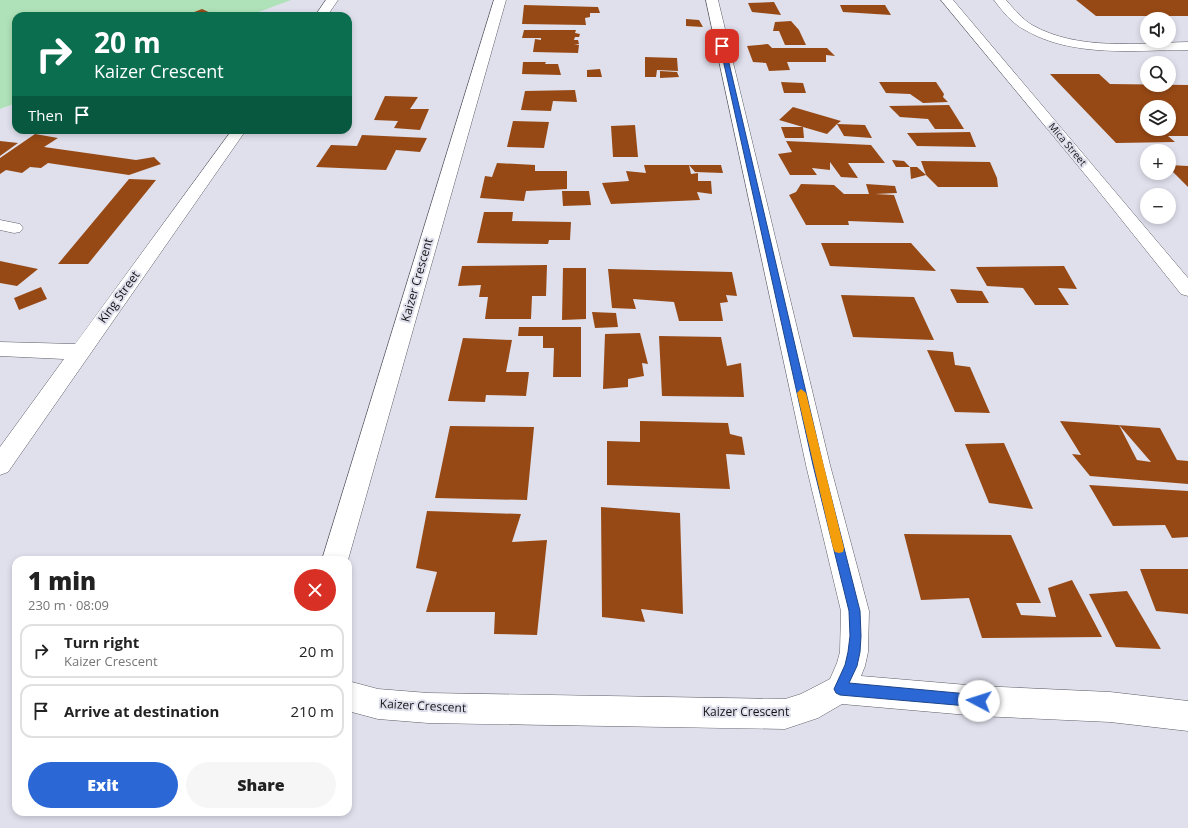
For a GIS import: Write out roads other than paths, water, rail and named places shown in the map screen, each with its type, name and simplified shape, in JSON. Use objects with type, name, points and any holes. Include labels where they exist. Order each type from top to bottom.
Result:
[{"type":"street","points":[[324,12],[332,0]]},
{"type":"street","name":"Kaizer Crescent","points":[[336,556],[500,0]]},
{"type":"street","points":[[712,0],[818,465],[855,611],[854,652],[851,666],[840,689],[979,701],[1055,703],[1150,710],[1188,716]]},
{"type":"street","name":"Mica Street","points":[[947,0],[1094,175],[1188,290]]},
{"type":"street","points":[[1000,0],[1027,27],[1057,39],[1086,44],[1111,46],[1188,46]]},
{"type":"street","name":"King Street","points":[[0,465],[236,134]]},
{"type":"street","points":[[0,349],[80,352]]},
{"type":"street","name":"Kaizer Crescent","points":[[352,698],[364,702],[381,705],[428,708],[785,714],[807,708],[840,689]]}]
